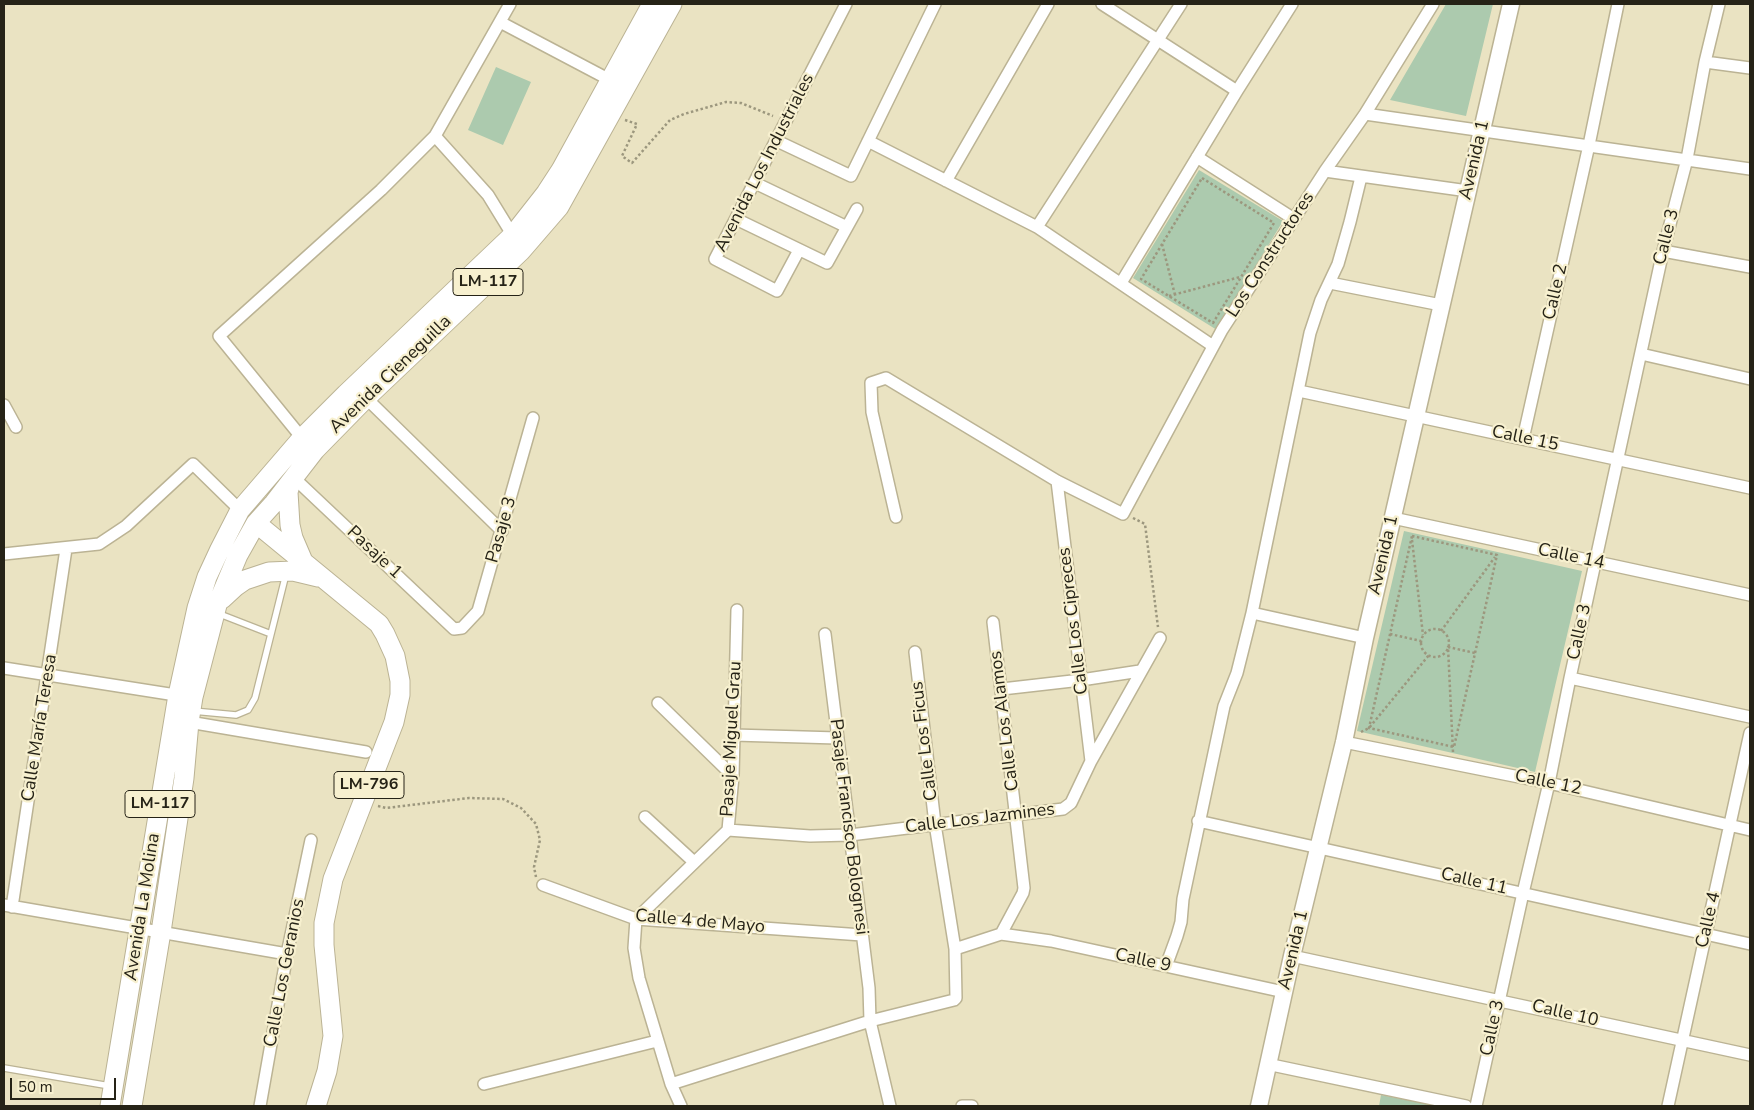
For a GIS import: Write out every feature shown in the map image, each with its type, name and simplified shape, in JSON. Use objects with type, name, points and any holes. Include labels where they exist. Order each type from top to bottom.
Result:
[{"type":"main road","name":"Avenida Cieneguilla","points":[[256,523],[315,450],[517,243],[561,170],[652,4]]},
{"type":"main road","name":"Avenida Cieneguilla","points":[[240,510],[302,438],[346,394],[559,207],[672,4]]},
{"type":"main road","points":[[293,477],[288,492],[290,525],[295,544],[304,562]]},
{"type":"main road","name":"Avenida La Molina","points":[[132,1106],[184,778],[188,706],[197,608],[220,548],[240,510]]},
{"type":"main road","name":"Avenida La Molina","points":[[110,1106],[140,928],[188,706],[216,609],[238,555],[256,523]]},
{"type":"main road","name":"LM-796","points":[[256,523],[379,624],[396,656],[398,667],[400,695],[394,722],[333,879],[324,923],[324,945],[333,1036],[327,1071],[316,1106]]},
{"type":"main road","points":[[216,609],[235,587],[245,580],[269,572],[286,570],[304,573],[326,582]]},
{"type":"street","points":[[302,438],[219,336],[381,190],[435,136],[510,4]]},
{"type":"street","name":"Avenida Los Industriales","points":[[799,250],[777,291],[715,259],[846,4]]},
{"type":"street","points":[[777,141],[851,176],[935,4]]},
{"type":"street","points":[[946,181],[1048,4]]},
{"type":"street","points":[[1102,4],[1237,91]]},
{"type":"street","points":[[1037,227],[1181,4]]},
{"type":"street","points":[[1121,283],[1292,4]]},
{"type":"street","name":"Los Constructores","points":[[1123,514],[1222,330],[1325,171],[1365,114],[1433,4]]},
{"type":"street","name":"Avenida 1","points":[[1259,1106],[1292,956],[1344,742],[1365,638],[1511,4]]},
{"type":"street","points":[[1589,145],[1618,4]]},
{"type":"street","points":[[1687,159],[1704,62],[1719,4]]},
{"type":"street","points":[[500,22],[610,80]]},
{"type":"street","points":[[1704,62],[1750,68]]},
{"type":"street","points":[[1365,114],[1750,169]]},
{"type":"street","points":[[435,136],[488,195],[517,243]]},
{"type":"street","points":[[868,141],[1037,227],[1214,346]]},
{"type":"street","name":"Calle 2","points":[[1523,439],[1589,145]]},
{"type":"street","points":[[1197,157],[1294,219]]},
{"type":"street","name":"Calle 3","points":[[1476,1106],[1549,783],[1663,251],[1687,159]]},
{"type":"street","points":[[1325,171],[1468,191]]},
{"type":"street","points":[[1166,966],[1181,922],[1182,898],[1224,706],[1236,674],[1252,613],[1310,333],[1346,238],[1361,177]]},
{"type":"street","points":[[755,183],[847,227]]},
{"type":"street","points":[[736,219],[827,263],[857,209]]},
{"type":"street","points":[[1663,251],[1750,267]]},
{"type":"street","points":[[1330,283],[1441,305]]},
{"type":"street","points":[[1641,354],[1750,379]]},
{"type":"street","points":[[896,517],[872,412],[870,383],[886,378],[1057,481],[1123,514]]},
{"type":"street","name":"Calle 15","points":[[1299,391],[1750,488]]},
{"type":"street","points":[[366,398],[502,530]]},
{"type":"street","points":[[4,406],[16,427]]},
{"type":"street","name":"Pasaje 3","points":[[454,629],[462,628],[478,611],[533,418]]},
{"type":"street","points":[[4,554],[66,549],[99,544],[126,526],[193,464],[240,510]]},
{"type":"street","name":"Pasaje 1","points":[[293,477],[454,629]]},
{"type":"street","name":"Calle Los Cipreces","points":[[1057,481],[1091,760]]},
{"type":"street","name":"LM-796","points":[[240,510],[256,523]]},
{"type":"street","name":"Calle 14","points":[[1393,518],[1750,595]]},
{"type":"street","name":"Calle María Teresa","points":[[8,906],[48,676],[66,549]]},
{"type":"street","name":"Pasaje Miguel Grau","points":[[636,919],[728,830],[733,776],[737,610]]},
{"type":"street","points":[[1252,613],[1365,638]]},
{"type":"street","name":"Calle Los Alamos","points":[[993,622],[1024,888],[1001,934]]},
{"type":"street","name":"Pasaje Francisco Bolognesi","points":[[825,634],[869,988],[870,1021],[890,1106]]},
{"type":"street","name":"Calle Los Jazmines","points":[[728,830],[810,836],[850,835],[1063,809],[1071,803],[1091,760],[1160,638]]},
{"type":"street","name":"Calle Los Ficus","points":[[870,1021],[956,998],[955,949],[935,824],[915,652]]},
{"type":"street","points":[[4,668],[188,706],[366,752]]},
{"type":"street","points":[[1002,690],[1140,672]]},
{"type":"street","points":[[1570,678],[1750,717]]},
{"type":"street","points":[[658,703],[733,776]]},
{"type":"street","name":"Calle 4","points":[[1668,1106],[1750,733]]},
{"type":"street","points":[[734,735],[837,738]]},
{"type":"street","name":"Calle 12","points":[[1344,742],[1549,783],[1750,830]]},
{"type":"street","points":[[645,817],[694,862]]},
{"type":"street","name":"Calle 11","points":[[1198,821],[1750,944]]},
{"type":"street","name":"Calle Los Geranios","points":[[260,1106],[287,954],[311,840]]},
{"type":"street","name":"Calle 4 de Mayo","points":[[543,885],[636,919],[862,935]]},
{"type":"street","points":[[8,906],[287,954]]},
{"type":"street","points":[[636,919],[634,948],[637,965],[657,1041],[680,1106]]},
{"type":"street","points":[[955,949],[1001,934]]},
{"type":"street","name":"Calle 9","points":[[1001,934],[1051,941],[1284,992]]},
{"type":"street","name":"Calle 10","points":[[1292,956],[1750,1054]]},
{"type":"street","points":[[671,1084],[870,1021]]},
{"type":"street","points":[[484,1084],[657,1041]]},
{"type":"street","points":[[1267,1064],[1466,1106]]},
{"type":"street","points":[[962,1106],[972,1106]]},
{"type":"lane","points":[[188,706],[236,715],[248,710],[255,698],[286,570]]},
{"type":"lane","points":[[216,609],[271,634]]},
{"type":"lane","points":[[4,1068],[113,1086]]},
{"type":"path","points":[[620,120],[628,120],[637,124],[622,156],[632,163],[670,120],[726,102],[741,102],[786,122]]},
{"type":"path","points":[[1202,178],[1274,223],[1214,323],[1141,279],[1162,244],[1202,178]]},
{"type":"path","points":[[1162,244],[1175,295]]},
{"type":"path","points":[[1169,296],[1241,277]]},
{"type":"path","points":[[1123,514],[1145,524],[1160,638]]},
{"type":"path","points":[[1393,518],[1412,536],[1497,555]]},
{"type":"path","points":[[1369,728],[1412,536]]},
{"type":"path","points":[[1412,536],[1424,635],[1422,648],[1429,655],[1433,656],[1442,654],[1448,647]]},
{"type":"path","points":[[1451,763],[1500,542]]},
{"type":"path","points":[[1441,631],[1497,555]]},
{"type":"path","points":[[1424,635],[1430,630],[1441,631],[1448,638],[1454,747]]},
{"type":"path","points":[[1390,634],[1422,642]]},
{"type":"path","points":[[1448,647],[1475,653]]},
{"type":"path","points":[[1344,742],[1369,728],[1429,655]]},
{"type":"path","points":[[1369,728],[1454,747]]},
{"type":"path","points":[[386,808],[469,798],[503,799],[521,808],[536,824],[540,840],[534,866]]},
{"type":"green space","points":[[1446,4],[1493,4],[1466,116],[1390,100]]},
{"type":"green space","points":[[496,67],[531,82],[503,145],[468,130]]},
{"type":"green space","points":[[1199,170],[1283,221],[1217,330],[1133,278]]},
{"type":"green space","points":[[1404,531],[1582,571],[1535,772],[1357,731]]},
{"type":"green space","points":[[1381,1095],[1438,1106],[1379,1106]]}]
